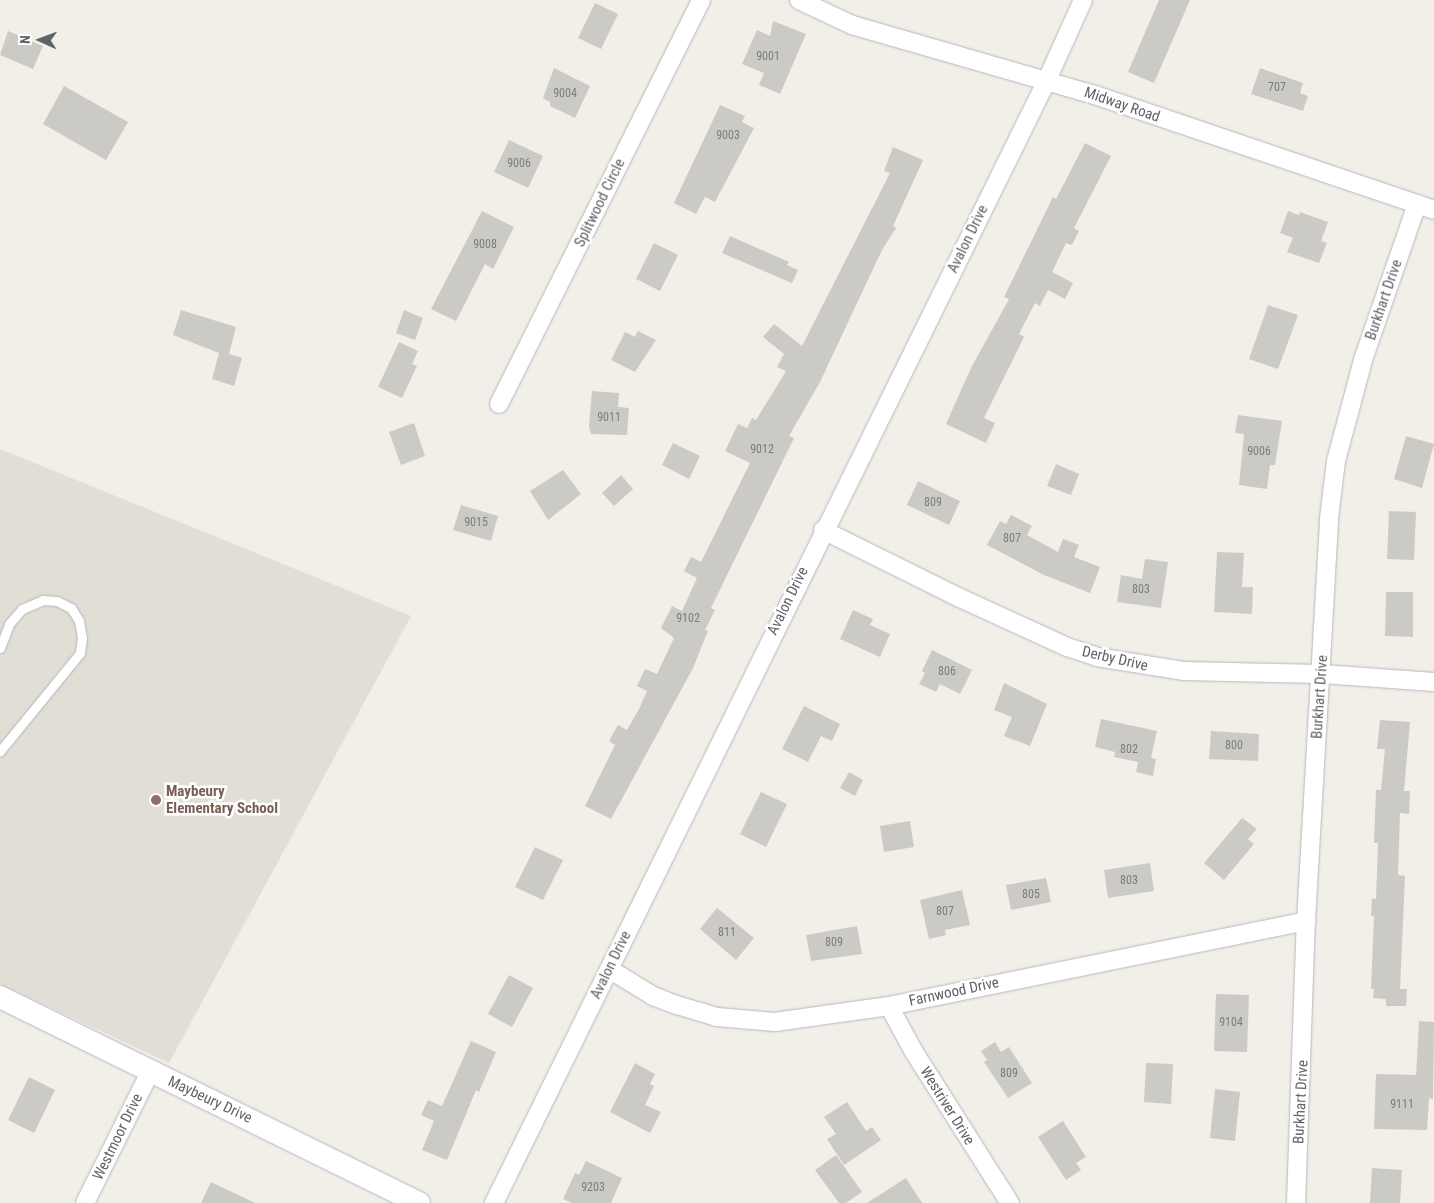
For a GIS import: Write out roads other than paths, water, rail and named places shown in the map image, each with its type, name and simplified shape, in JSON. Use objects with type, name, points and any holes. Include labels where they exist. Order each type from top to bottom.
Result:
[{"type":"street","name":"Splitwood Circle","points":[[499,404],[701,0]]},
{"type":"street","name":"Avalon Drive","points":[[494,1203],[823,530],[1046,82],[1083,0]]},
{"type":"street","name":"Midway Road","points":[[809,2],[852,25],[945,50],[1046,82],[1434,210]]},
{"type":"street","name":"Burkhart Drive","points":[[1296,1203],[1306,921],[1330,518],[1336,461],[1363,360],[1417,204]]},
{"type":"street","name":"Derby Drive","points":[[823,530],[958,598],[1067,647],[1097,657],[1183,671],[1322,674],[1434,682]]},
{"type":"street","name":"Farnwood Drive","points":[[609,969],[653,996],[717,1017],[775,1022],[889,1006],[1306,921]]},
{"type":"street","name":"Maybeury Drive","points":[[0,997],[419,1203]]},
{"type":"street","name":"Westriver Drive","points":[[889,1006],[918,1060],[1010,1203]]},
{"type":"street","name":"Westmoor Drive","points":[[85,1203],[150,1072]]},
{"type":"lane","points":[[0,648],[9,624],[22,610],[43,600],[57,602],[71,608],[79,621],[82,638],[80,653],[0,751]]},
{"type":"place","name":"Maybeury Elementary School","points":[[156,800]]}]
